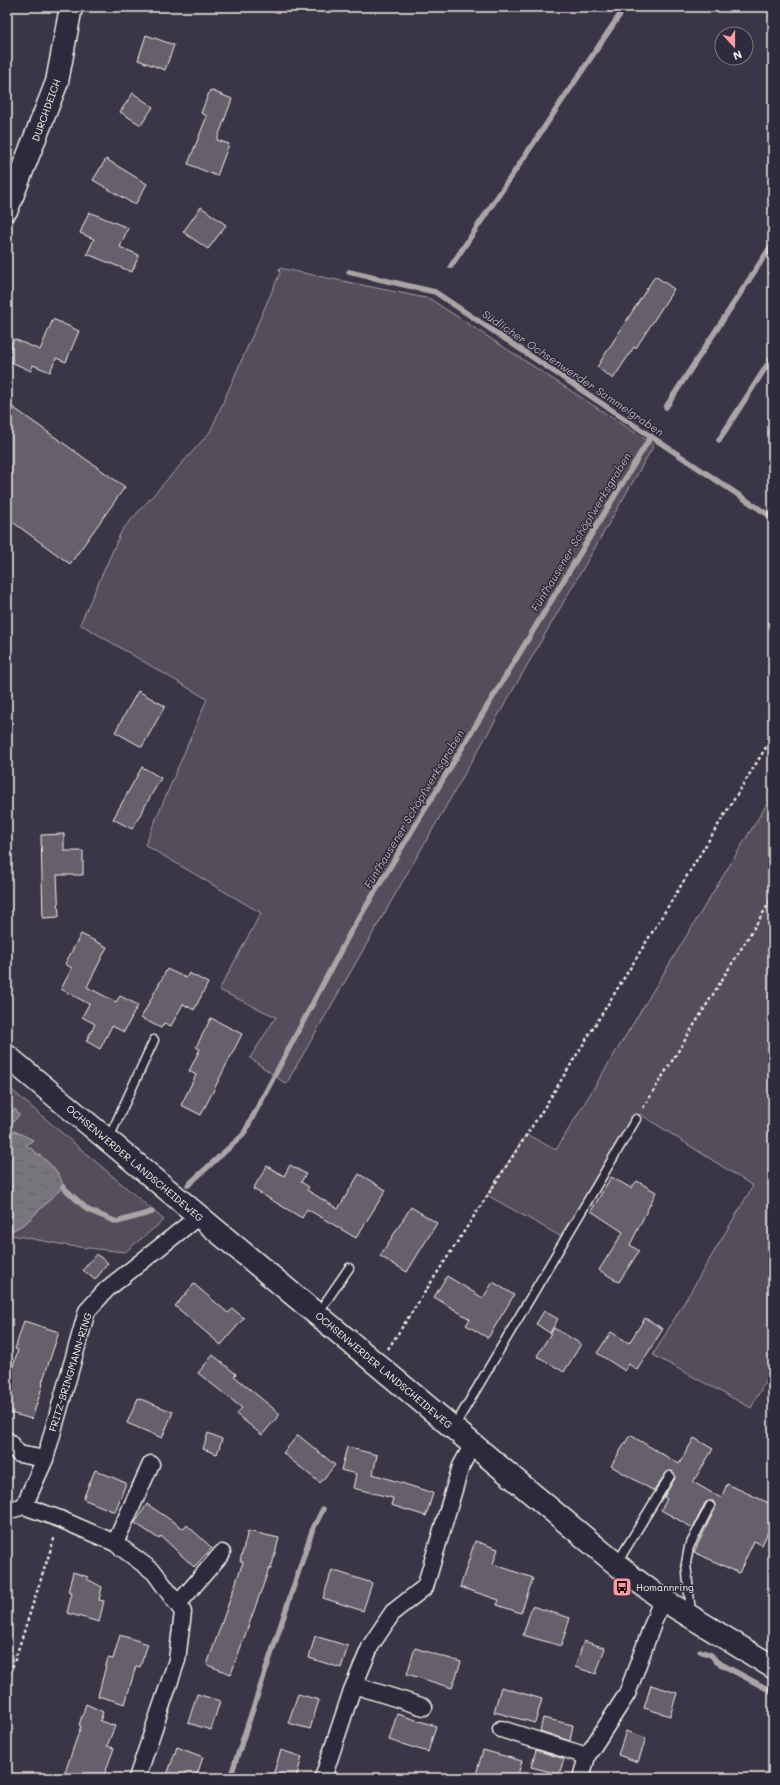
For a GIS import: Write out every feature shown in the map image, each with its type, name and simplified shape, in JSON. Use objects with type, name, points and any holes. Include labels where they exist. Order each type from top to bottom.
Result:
[{"type":"street","name":"DURCHDEICH","points":[[7,209],[57,82],[71,7]]},
{"type":"street","name":"OCHSENWERDER LANDSCHEIDEWEG","points":[[7,1056],[617,1564],[662,1599],[773,1667]]},
{"type":"street","name":"FRITZ-BRINGMANN-RING","points":[[24,1506],[45,1459],[87,1311],[107,1289],[199,1216]]},
{"type":"street","points":[[7,1440],[19,1454],[45,1459]]},
{"type":"street","points":[[323,1778],[354,1685],[371,1644],[394,1612],[426,1587],[461,1466],[473,1444]]},
{"type":"street","points":[[116,1543],[151,1464]]},
{"type":"street","points":[[7,1511],[24,1506],[60,1519],[116,1543],[154,1572],[183,1612],[177,1660],[137,1778]]},
{"type":"street","points":[[178,1604],[222,1553]]},
{"type":"street","points":[[581,1778],[587,1756],[627,1694],[662,1599]]},
{"type":"street","points":[[354,1685],[424,1707]]},
{"type":"street","points":[[501,1729],[587,1756]]},
{"type":"lane","points":[[108,1140],[154,1040]]},
{"type":"lane","points":[[454,1428],[636,1119]]},
{"type":"lane","points":[[317,1314],[349,1268]]},
{"type":"lane","points":[[617,1564],[670,1476]]},
{"type":"lane","points":[[691,1617],[686,1563],[689,1547],[710,1506]]},
{"type":"path","points":[[377,1364],[396,1338],[544,1108],[773,736]]},
{"type":"path","points":[[636,1119],[773,897]]},
{"type":"path","points":[[7,1684],[60,1519]]},
{"type":"shaded area","points":[[279,268],[430,299],[654,445],[286,1084],[250,1058],[276,1017],[219,990],[261,913],[145,845],[207,699],[80,624],[122,530],[210,432],[280,273]]},
{"type":"shaded area","points":[[773,794],[773,1367],[751,1408],[653,1355],[753,1186],[640,1114],[560,1236],[487,1195],[526,1134],[556,1150]]},
{"type":"shaded area","points":[[7,1086],[164,1220],[125,1252],[70,1246],[7,1234],[26,1223],[63,1187],[54,1168],[26,1145],[33,1140],[8,1128],[19,1115],[15,1109],[7,1116]]},
{"type":"water","points":[[15,1109],[19,1115],[8,1128],[33,1140],[26,1145],[49,1163],[58,1174],[63,1187],[26,1223],[7,1233],[7,1116]]},
{"type":"building","points":[[146,35],[174,45],[165,70],[138,60]]},
{"type":"building","points":[[210,90],[232,99],[217,140],[229,144],[217,176],[188,164],[207,116],[201,113]]},
{"type":"building","points":[[133,93],[153,107],[141,125],[120,112]]},
{"type":"building","points":[[106,159],[147,184],[135,205],[93,180]]},
{"type":"building","points":[[201,207],[226,225],[208,249],[183,232]]},
{"type":"building","points":[[89,212],[128,228],[120,247],[139,255],[132,272],[87,254],[94,239],[80,233]]},
{"type":"building","points":[[655,276],[674,289],[636,348],[634,347],[613,379],[597,367]]},
{"type":"building","points":[[53,319],[79,331],[66,362],[56,358],[50,372],[33,365],[31,371],[7,360],[14,339],[40,350]]},
{"type":"building","points":[[7,403],[125,487],[70,564],[7,518]]},
{"type":"building","points":[[138,691],[165,706],[142,747],[115,732]]},
{"type":"building","points":[[142,767],[161,778],[132,829],[113,819]]},
{"type":"building","points":[[64,834],[64,851],[83,851],[83,875],[57,875],[59,917],[43,918],[41,835]]},
{"type":"building","points":[[81,934],[107,947],[87,987],[116,1002],[120,996],[138,1005],[124,1032],[112,1026],[100,1049],[86,1041],[95,1024],[82,1017],[89,1004],[61,989],[72,968],[65,964]]},
{"type":"building","points":[[167,969],[186,978],[189,973],[208,983],[194,1010],[183,1004],[171,1026],[164,1023],[161,1028],[141,1018]]},
{"type":"building","points":[[211,1018],[242,1034],[201,1115],[181,1105],[196,1075],[189,1071],[200,1049],[196,1047]]},
{"type":"building","points":[[290,1165],[306,1174],[301,1182],[309,1187],[307,1190],[338,1209],[359,1174],[386,1190],[356,1238],[307,1209],[302,1218],[253,1189],[267,1166],[284,1176]]},
{"type":"building","points":[[611,1177],[631,1188],[637,1181],[656,1192],[630,1245],[639,1251],[619,1282],[599,1270],[623,1232],[591,1211]]},
{"type":"building","points":[[411,1207],[437,1223],[407,1272],[380,1256]]},
{"type":"building","points":[[96,1254],[108,1263],[95,1280],[83,1270]]},
{"type":"building","points":[[447,1276],[483,1298],[493,1282],[514,1295],[488,1338],[466,1325],[470,1319],[434,1297]]},
{"type":"building","points":[[194,1284],[228,1313],[233,1309],[244,1318],[221,1345],[175,1306]]},
{"type":"building","points":[[544,1311],[558,1319],[550,1333],[536,1324]]},
{"type":"building","points":[[645,1318],[663,1329],[637,1370],[629,1364],[625,1371],[597,1353],[611,1332],[629,1343]]},
{"type":"building","points":[[24,1321],[59,1332],[32,1419],[7,1412],[7,1385],[18,1350],[15,1349]]},
{"type":"building","points":[[554,1328],[581,1344],[564,1372],[537,1356]]},
{"type":"building","points":[[213,1355],[236,1374],[234,1376],[280,1414],[262,1435],[236,1414],[242,1408],[198,1373]]},
{"type":"building","points":[[138,1398],[173,1412],[162,1438],[127,1423]]},
{"type":"building","points":[[208,1433],[222,1439],[217,1454],[203,1449]]},
{"type":"building","points":[[298,1435],[335,1465],[320,1483],[283,1453]]},
{"type":"building","points":[[630,1435],[679,1464],[694,1438],[713,1449],[693,1482],[721,1498],[727,1484],[773,1505],[773,1521],[762,1545],[754,1541],[739,1573],[694,1552],[715,1509],[713,1501],[705,1503],[693,1528],[661,1510],[667,1499],[664,1497],[675,1478],[673,1472],[670,1471],[666,1473],[654,1491],[611,1466]]},
{"type":"building","points":[[347,1447],[377,1455],[373,1474],[433,1493],[426,1516],[391,1505],[393,1498],[353,1488],[356,1474],[341,1470]]},
{"type":"building","points":[[95,1470],[126,1483],[115,1512],[83,1499]]},
{"type":"building","points":[[147,1504],[184,1529],[187,1525],[212,1548],[194,1567],[161,1536],[159,1539],[135,1523]]},
{"type":"building","points":[[248,1531],[279,1538],[271,1569],[269,1569],[231,1674],[207,1665],[243,1562],[240,1561]]},
{"type":"building","points":[[475,1541],[498,1549],[493,1564],[533,1578],[521,1613],[497,1605],[499,1600],[460,1587]]},
{"type":"building","points":[[332,1570],[372,1583],[363,1611],[323,1598]]},
{"type":"building","points":[[73,1572],[88,1577],[87,1579],[102,1587],[99,1600],[104,1601],[99,1622],[67,1613],[72,1593],[68,1592]]},
{"type":"building","points":[[532,1606],[570,1618],[561,1646],[523,1635]]},
{"type":"building","points":[[120,1635],[148,1644],[140,1667],[136,1666],[125,1704],[98,1696],[108,1658],[113,1659]]},
{"type":"building","points":[[315,1636],[348,1646],[341,1668],[309,1658]]},
{"type":"building","points":[[584,1641],[605,1648],[596,1674],[575,1667]]},
{"type":"building","points":[[415,1648],[461,1662],[452,1688],[407,1674]]},
{"type":"building","points":[[651,1685],[677,1693],[670,1716],[644,1708]]},
{"type":"building","points":[[501,1687],[542,1699],[535,1723],[494,1712]]},
{"type":"building","points":[[197,1694],[220,1701],[211,1730],[188,1723]]},
{"type":"building","points":[[298,1694],[319,1700],[310,1729],[288,1723]]},
{"type":"building","points":[[86,1704],[103,1712],[100,1721],[115,1726],[107,1746],[114,1748],[103,1778],[63,1778],[81,1726],[79,1725]]},
{"type":"building","points":[[397,1714],[436,1726],[428,1752],[389,1740]]},
{"type":"building","points":[[543,1718],[573,1725],[570,1741],[540,1731]]},
{"type":"building","points":[[626,1731],[646,1738],[638,1762],[618,1755]]},
{"type":"building","points":[[177,1747],[203,1757],[196,1778],[166,1778]]},
{"type":"building","points":[[281,1750],[302,1757],[296,1778],[272,1778]]},
{"type":"building","points":[[483,1750],[522,1761],[517,1778],[475,1778]]},
{"type":"building","points":[[536,1750],[564,1759],[559,1774],[531,1767]]},
{"type":"waterway","points":[[451,266],[625,7]]},
{"type":"waterway","points":[[666,407],[773,243]]},
{"type":"waterway","name":"Südlicher Ochsenwerder Sammelgraben","points":[[349,272],[435,292],[773,518]]},
{"type":"waterway","points":[[719,440],[773,356]]},
{"type":"waterway","name":"Fünfhausener Schöpfwerksgraben","points":[[188,1185],[243,1135],[350,933],[651,436]]},
{"type":"waterway","name":"Fünfhausener Schöpfwerksgraben","points":[[63,1187],[88,1210],[117,1222],[152,1212]]},
{"type":"waterway","points":[[230,1778],[312,1531],[323,1509]]},
{"type":"waterway","points":[[700,1651],[711,1655],[717,1662],[773,1692]]},
{"type":"place","name":"Homannring","points":[[622,1587]]}]
